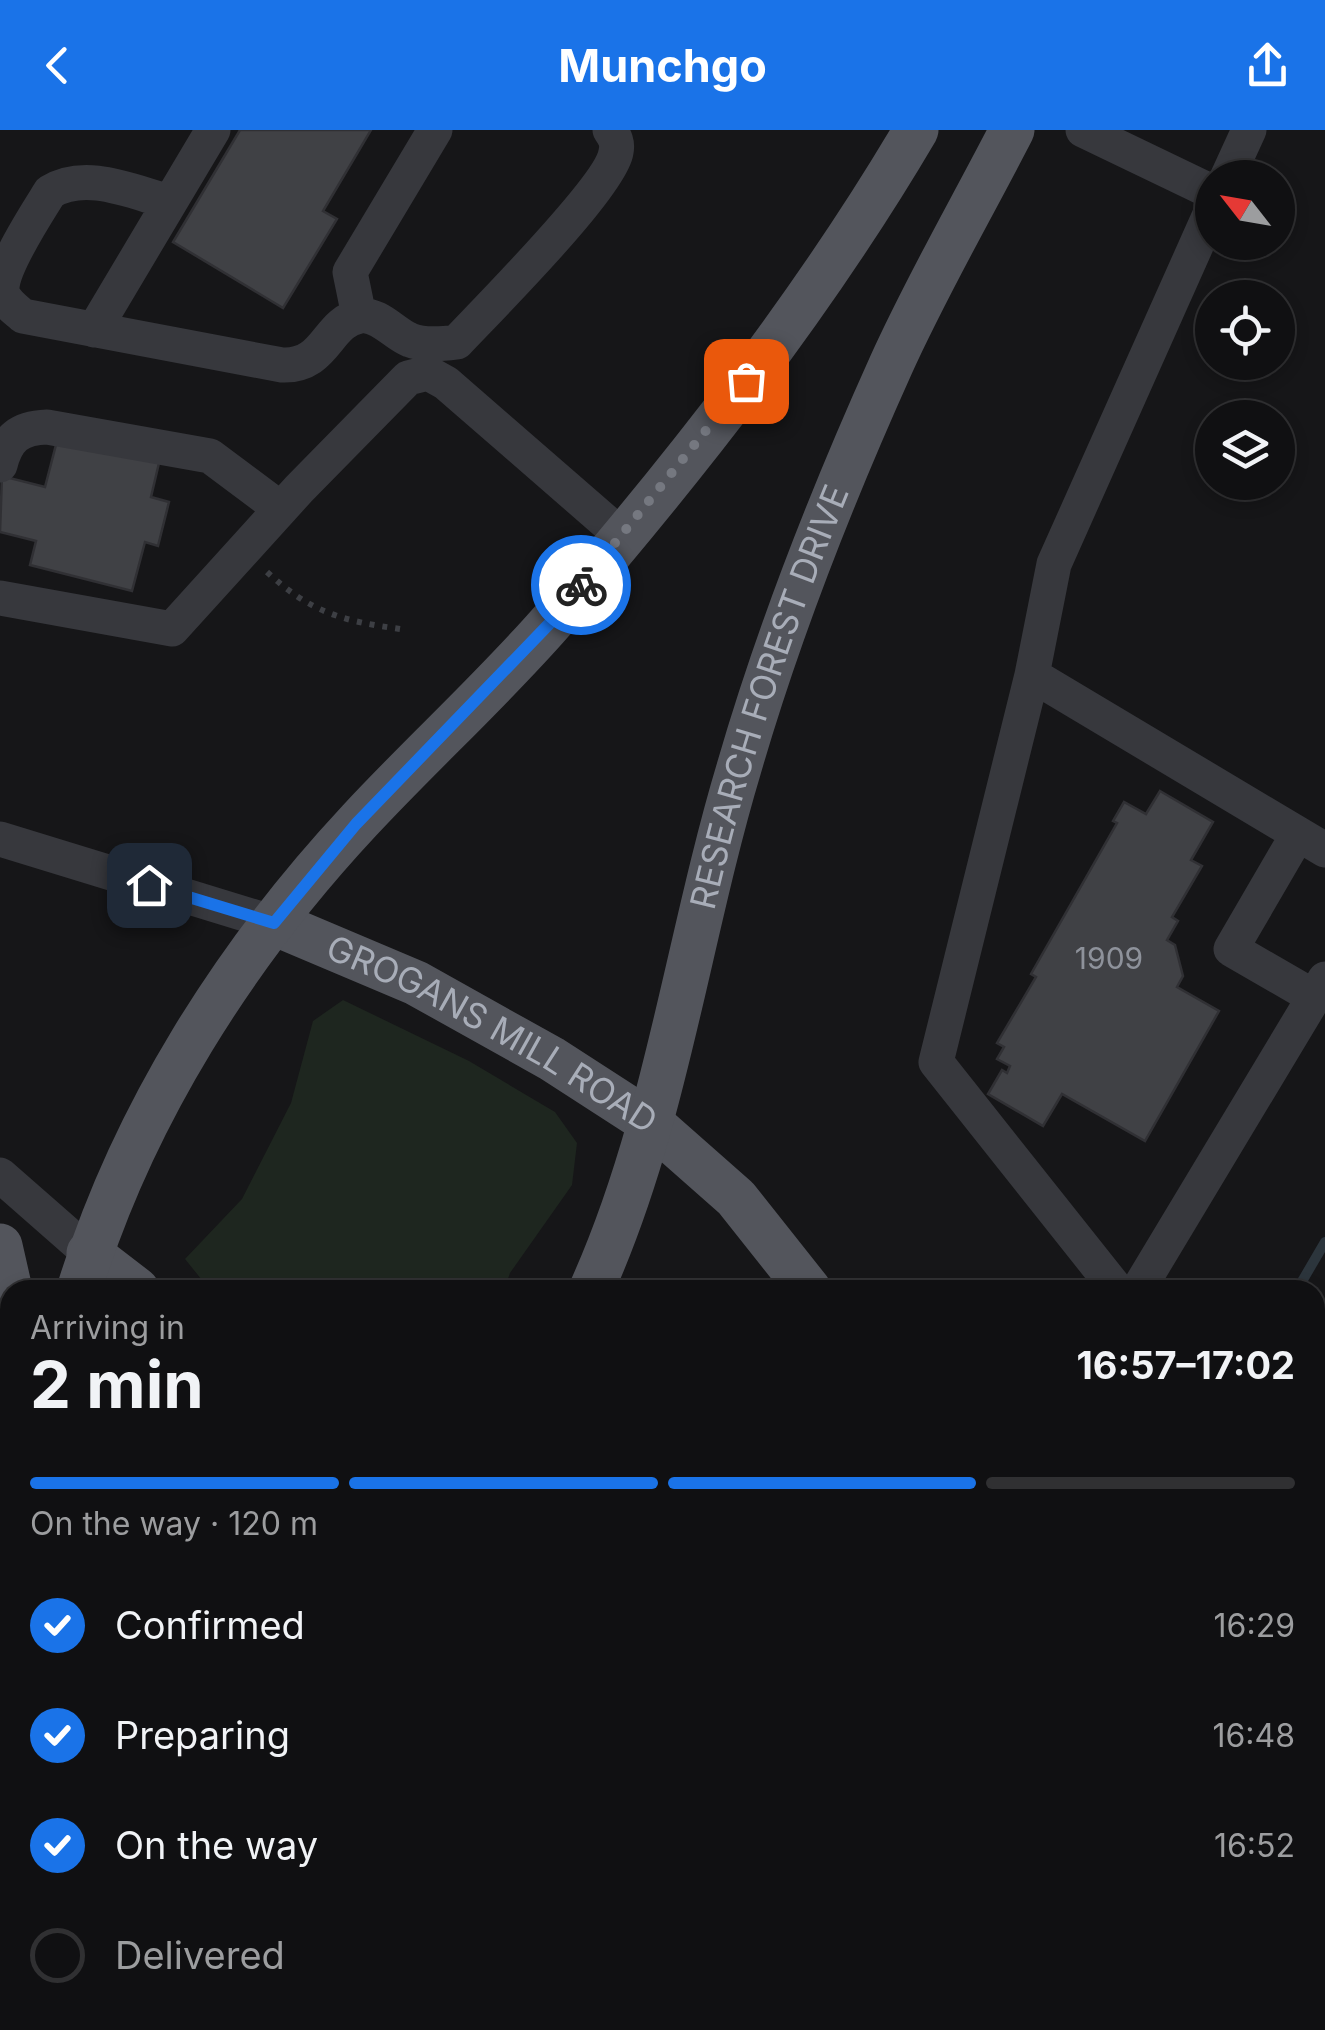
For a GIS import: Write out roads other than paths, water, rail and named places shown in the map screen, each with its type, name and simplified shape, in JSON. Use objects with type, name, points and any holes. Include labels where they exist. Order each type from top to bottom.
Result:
[{"type":"main road","points":[[84,1272],[142,1131],[203,1020],[274,923],[356,824],[550,623],[622,536],[795,318],[916,130]]},
{"type":"main road","name":"RESEARCH FOREST DRIVE","points":[[595,1280],[616,1234],[651,1123],[738,768],[809,558],[892,362],[1012,130]]},
{"type":"main road","name":"GROGANS MILL ROAD","points":[[274,923],[416,983],[552,1058],[651,1123],[736,1198],[801,1280]]},
{"type":"main road","points":[[0,1246],[8,1280]]},
{"type":"street","points":[[94,330],[212,130]]},
{"type":"street","points":[[359,316],[350,272],[435,130]]},
{"type":"street","points":[[0,598],[172,628],[408,378],[457,342],[588,199],[616,154],[616,137],[610,130]]},
{"type":"street","points":[[1082,130],[1195,184]]},
{"type":"street","points":[[1235,160],[1248,130]]},
{"type":"street","points":[[170,202],[90,181],[62,185],[50,192],[3,271],[2,290],[11,306],[23,316],[299,365],[359,316],[376,318],[432,358],[446,383],[622,536]]},
{"type":"street","points":[[1109,1280],[936,1062],[1032,675],[1054,564],[1195,248]]},
{"type":"street","points":[[0,465],[6,444],[25,428],[47,427],[210,456],[281,509]]},
{"type":"street","points":[[1032,675],[1312,842],[1231,949],[1320,988],[1144,1280]]},
{"type":"street","name":"GROGANS MILL ROAD","points":[[0,839],[274,923]]},
{"type":"street","points":[[0,1175],[84,1272]]},
{"type":"waterway","points":[[1303,1280],[1325,1242]]}]
